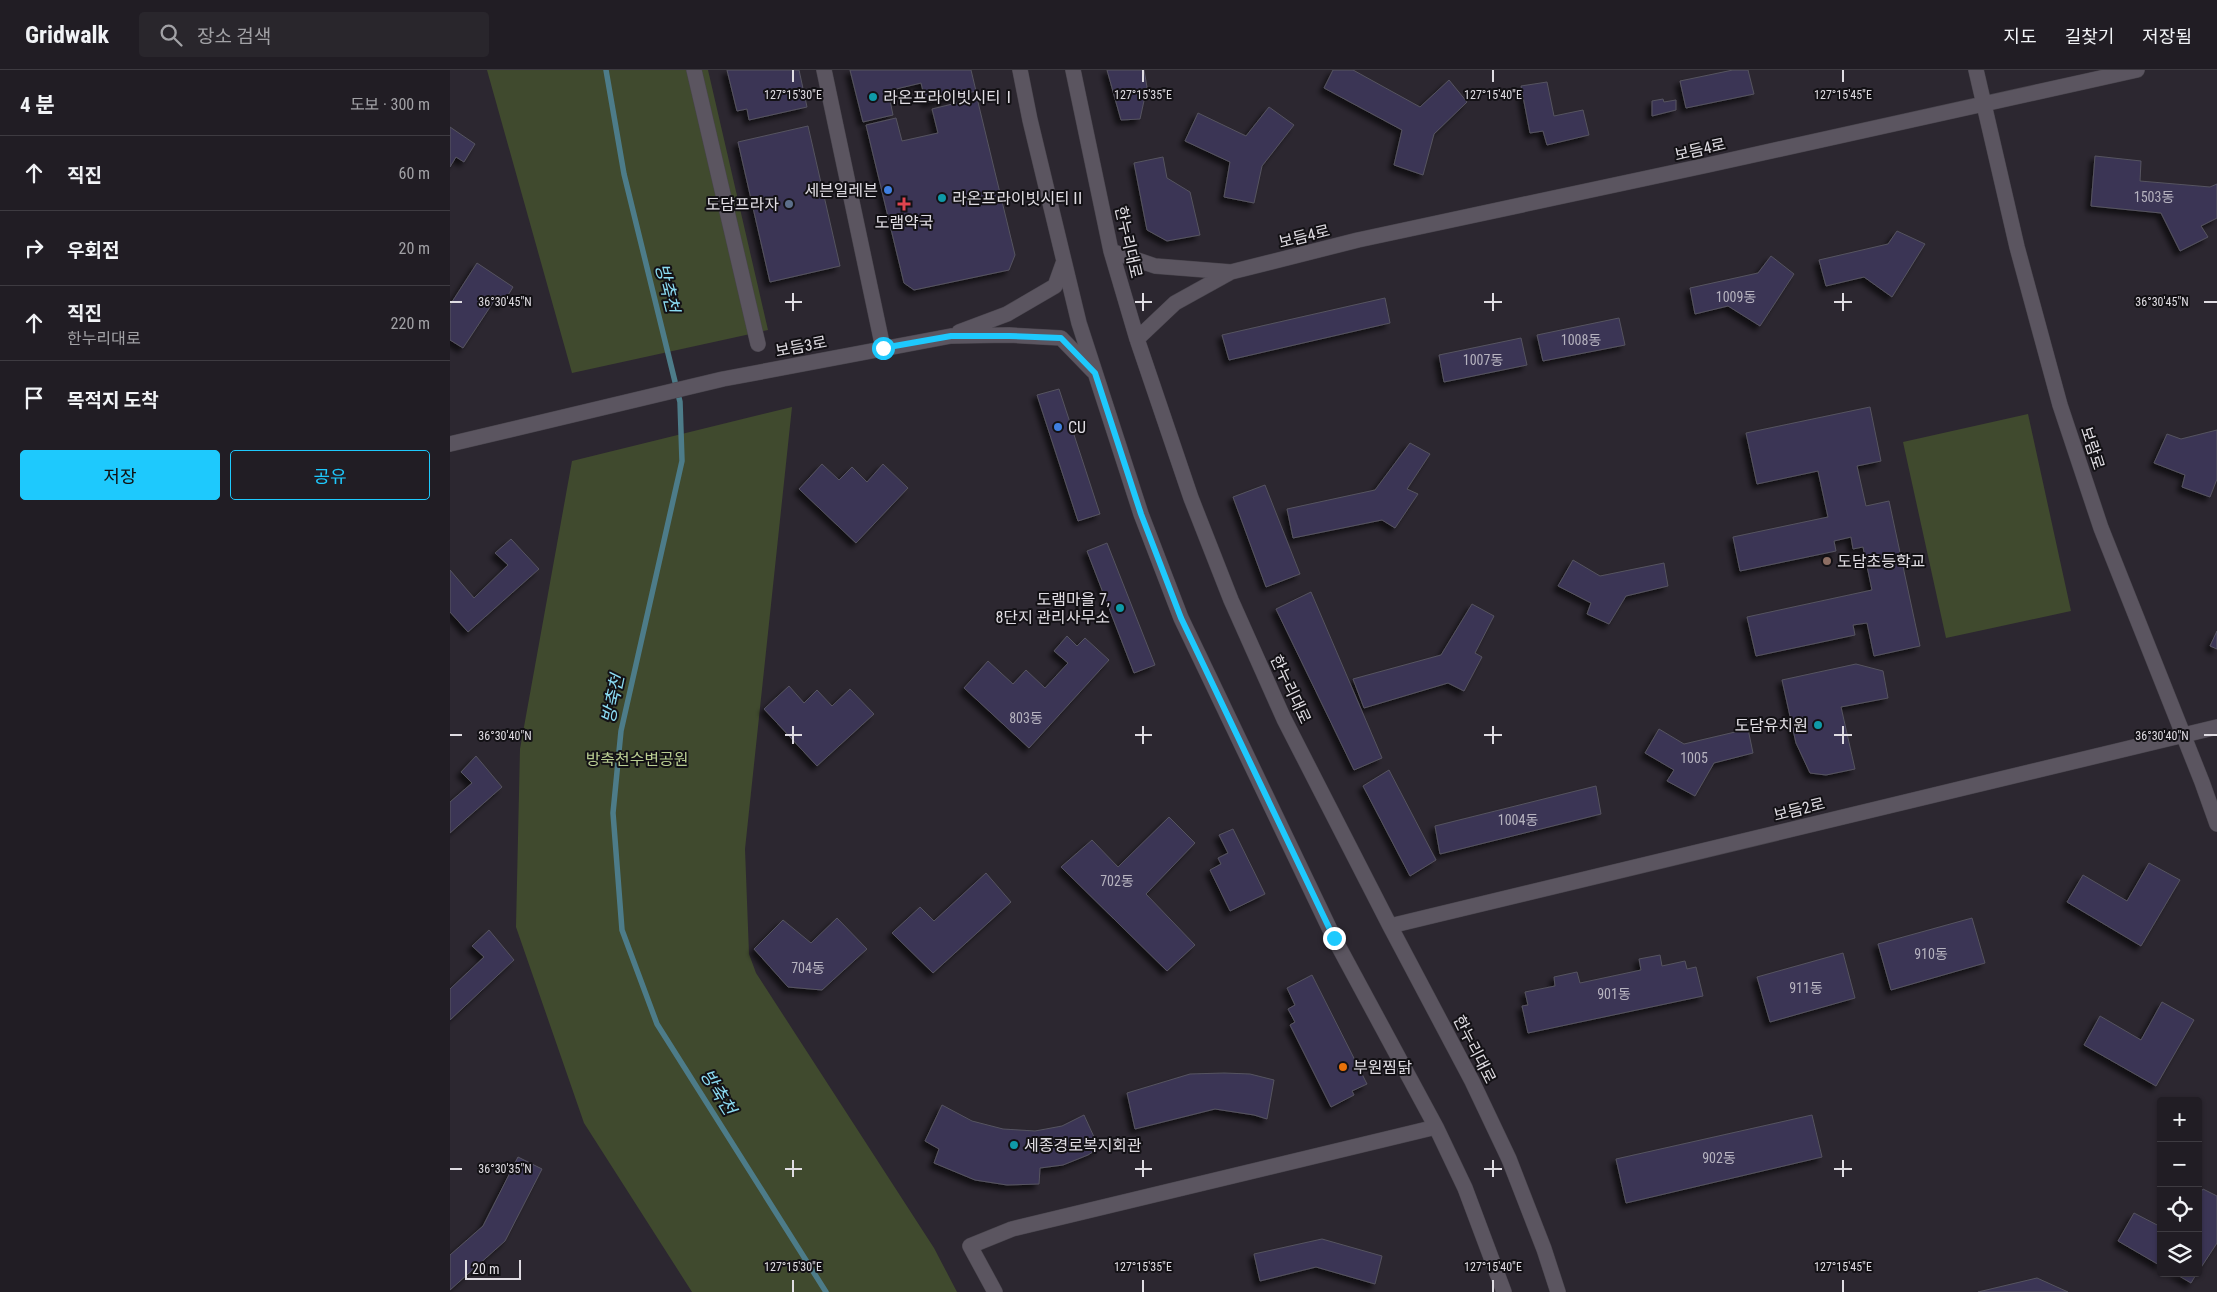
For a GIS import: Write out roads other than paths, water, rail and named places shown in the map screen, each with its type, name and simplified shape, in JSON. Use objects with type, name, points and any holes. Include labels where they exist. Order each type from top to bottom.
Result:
[{"type":"street","points":[[694,70],[758,344]]},
{"type":"street","points":[[824,70],[883,348]]},
{"type":"street","points":[[1020,70],[1079,323],[1141,514],[1181,618],[1334,938],[1436,1127],[1465,1188],[1504,1292]]},
{"type":"street","name":"한누리대로","points":[[1073,70],[1112,251],[1137,339],[1191,498],[1231,600],[1284,719],[1472,1081],[1508,1159],[1544,1249],[1558,1292]]},
{"type":"street","name":"보람로","points":[[1976,70],[2017,247],[2063,414],[2100,528],[2217,824]]},
{"type":"street","name":"보듬4로","points":[[1231,272],[1358,240],[2137,70]]},
{"type":"street","points":[[1112,251],[1155,266],[1231,272]]},
{"type":"street","points":[[951,336],[1007,314],[1055,286],[1064,261]]},
{"type":"street","points":[[1137,339],[1176,303],[1231,272]]},
{"type":"street","points":[[951,336],[1061,338],[1095,373]]},
{"type":"street","name":"보듬3로","points":[[450,444],[624,401],[723,379],[951,336]]},
{"type":"street","name":"보듬2로","points":[[1390,926],[2217,727]]},
{"type":"street","points":[[995,1292],[970,1246],[1012,1229],[1436,1127]]},
{"type":"waterway","name":"방축천","points":[[606,70],[624,174],[680,402],[682,461],[621,731],[613,813],[622,930],[657,1024],[826,1292]]},
{"type":"place","name":"라온프라이빗시티Ⅰ","points":[[873,97]]},
{"type":"place","name":"세븐일레븐","points":[[888,190]]},
{"type":"place","name":"라온프라이빗시티Ⅱ","points":[[942,198]]},
{"type":"place","name":"도담프라자","points":[[789,204]]},
{"type":"place","name":"도램약국","points":[[904,204]]},
{"type":"place","name":"CU","points":[[1058,427]]},
{"type":"place","name":"도담초등학교","points":[[1827,561]]},
{"type":"place","name":"도램마을 7, 8단지 관리사무소","points":[[1120,608]]},
{"type":"place","name":"도담유치원","points":[[1818,725]]},
{"type":"place","name":"부원찜닭","points":[[1343,1067]]},
{"type":"place","name":"세종경로복지회관","points":[[1014,1145]]},
{"type":"park label","name":"방축천수변공원","points":[[637,759]]}]
